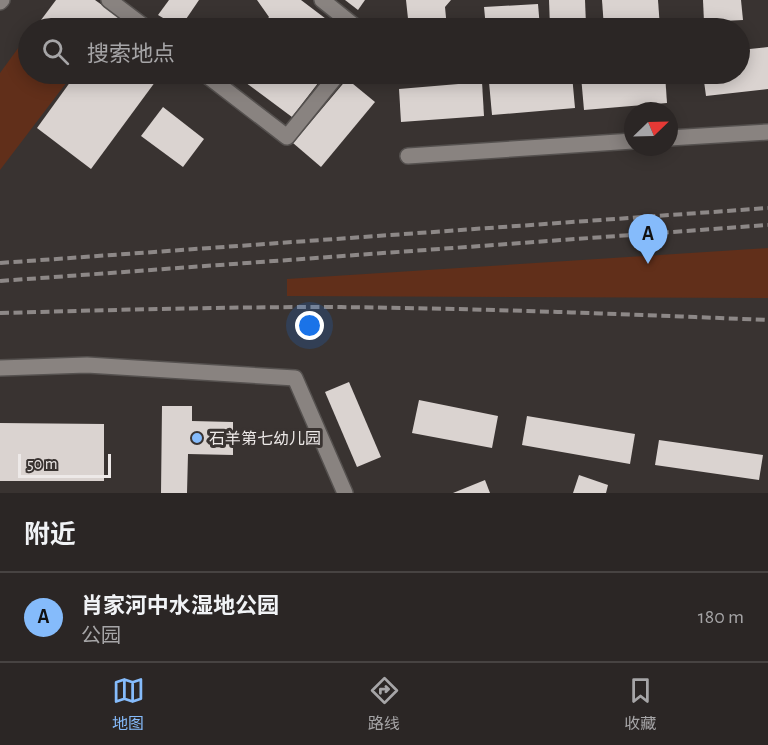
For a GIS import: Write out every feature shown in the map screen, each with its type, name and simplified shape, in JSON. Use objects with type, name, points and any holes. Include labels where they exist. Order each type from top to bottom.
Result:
[{"type":"street","points":[[109,0],[133,18]]},
{"type":"street","points":[[321,0],[344,18]]},
{"type":"street","points":[[218,84],[287,137],[330,84]]},
{"type":"street","points":[[678,137],[768,132]]},
{"type":"street","points":[[408,156],[624,142]]},
{"type":"street","points":[[0,368],[87,365],[295,378],[345,493]]},
{"type":"shaded area","points":[[18,48],[18,84],[65,84],[0,170],[0,73]]},
{"type":"shaded area","points":[[768,248],[768,298],[287,296],[287,279]]},
{"type":"building","points":[[56,0],[95,0],[120,18],[42,18]]},
{"type":"building","points":[[169,0],[199,0],[187,18],[163,18],[158,15]]},
{"type":"building","points":[[257,0],[301,0],[325,18],[268,18]]},
{"type":"building","points":[[345,0],[365,0],[358,10]]},
{"type":"building","points":[[406,0],[451,0],[445,7],[446,18],[408,18]]},
{"type":"building","points":[[549,0],[585,0],[586,18],[550,18]]},
{"type":"building","points":[[602,0],[658,0],[659,18],[603,18]]},
{"type":"building","points":[[703,0],[741,0],[743,18],[704,18]]},
{"type":"building","points":[[538,4],[539,18],[485,18],[484,7]]},
{"type":"building","points":[[768,47],[768,89],[706,96],[704,84],[750,84],[750,49]]},
{"type":"building","points":[[69,84],[154,84],[91,169],[37,128]]},
{"type":"building","points":[[247,84],[317,84],[292,117]]},
{"type":"building","points":[[343,84],[353,84],[375,102],[321,167],[293,143]]},
{"type":"building","points":[[482,84],[484,116],[401,122],[399,89]]},
{"type":"building","points":[[489,84],[573,84],[575,108],[492,115]]},
{"type":"building","points":[[582,84],[666,84],[667,102],[624,102],[624,107],[584,110]]},
{"type":"building","points":[[163,107],[204,139],[183,167],[141,136]]},
{"type":"building","points":[[349,382],[381,457],[357,467],[325,392]]},
{"type":"building","points":[[419,400],[498,416],[492,448],[412,433]]},
{"type":"building","name":"石羊第七幼儿园","points":[[162,406],[192,406],[192,421],[233,422],[233,455],[188,454],[187,493],[161,493]]},
{"type":"building","points":[[527,416],[635,434],[630,464],[522,445]]},
{"type":"building","points":[[0,423],[104,424],[104,481],[0,481]]},
{"type":"building","points":[[659,440],[763,455],[759,480],[655,465]]},
{"type":"building","points":[[579,475],[608,485],[606,493],[573,493]]},
{"type":"building","points":[[485,480],[490,493],[453,493]]},
{"type":"railway","points":[[0,263],[768,208]]},
{"type":"railway","points":[[0,281],[768,225]]},
{"type":"railway","points":[[0,313],[327,307],[492,310],[768,320]]},
{"type":"place","name":"肖家河中水湿地公园","points":[[648,264]]},
{"type":"place","name":"石羊第七幼儿园","points":[[197,438]]}]
